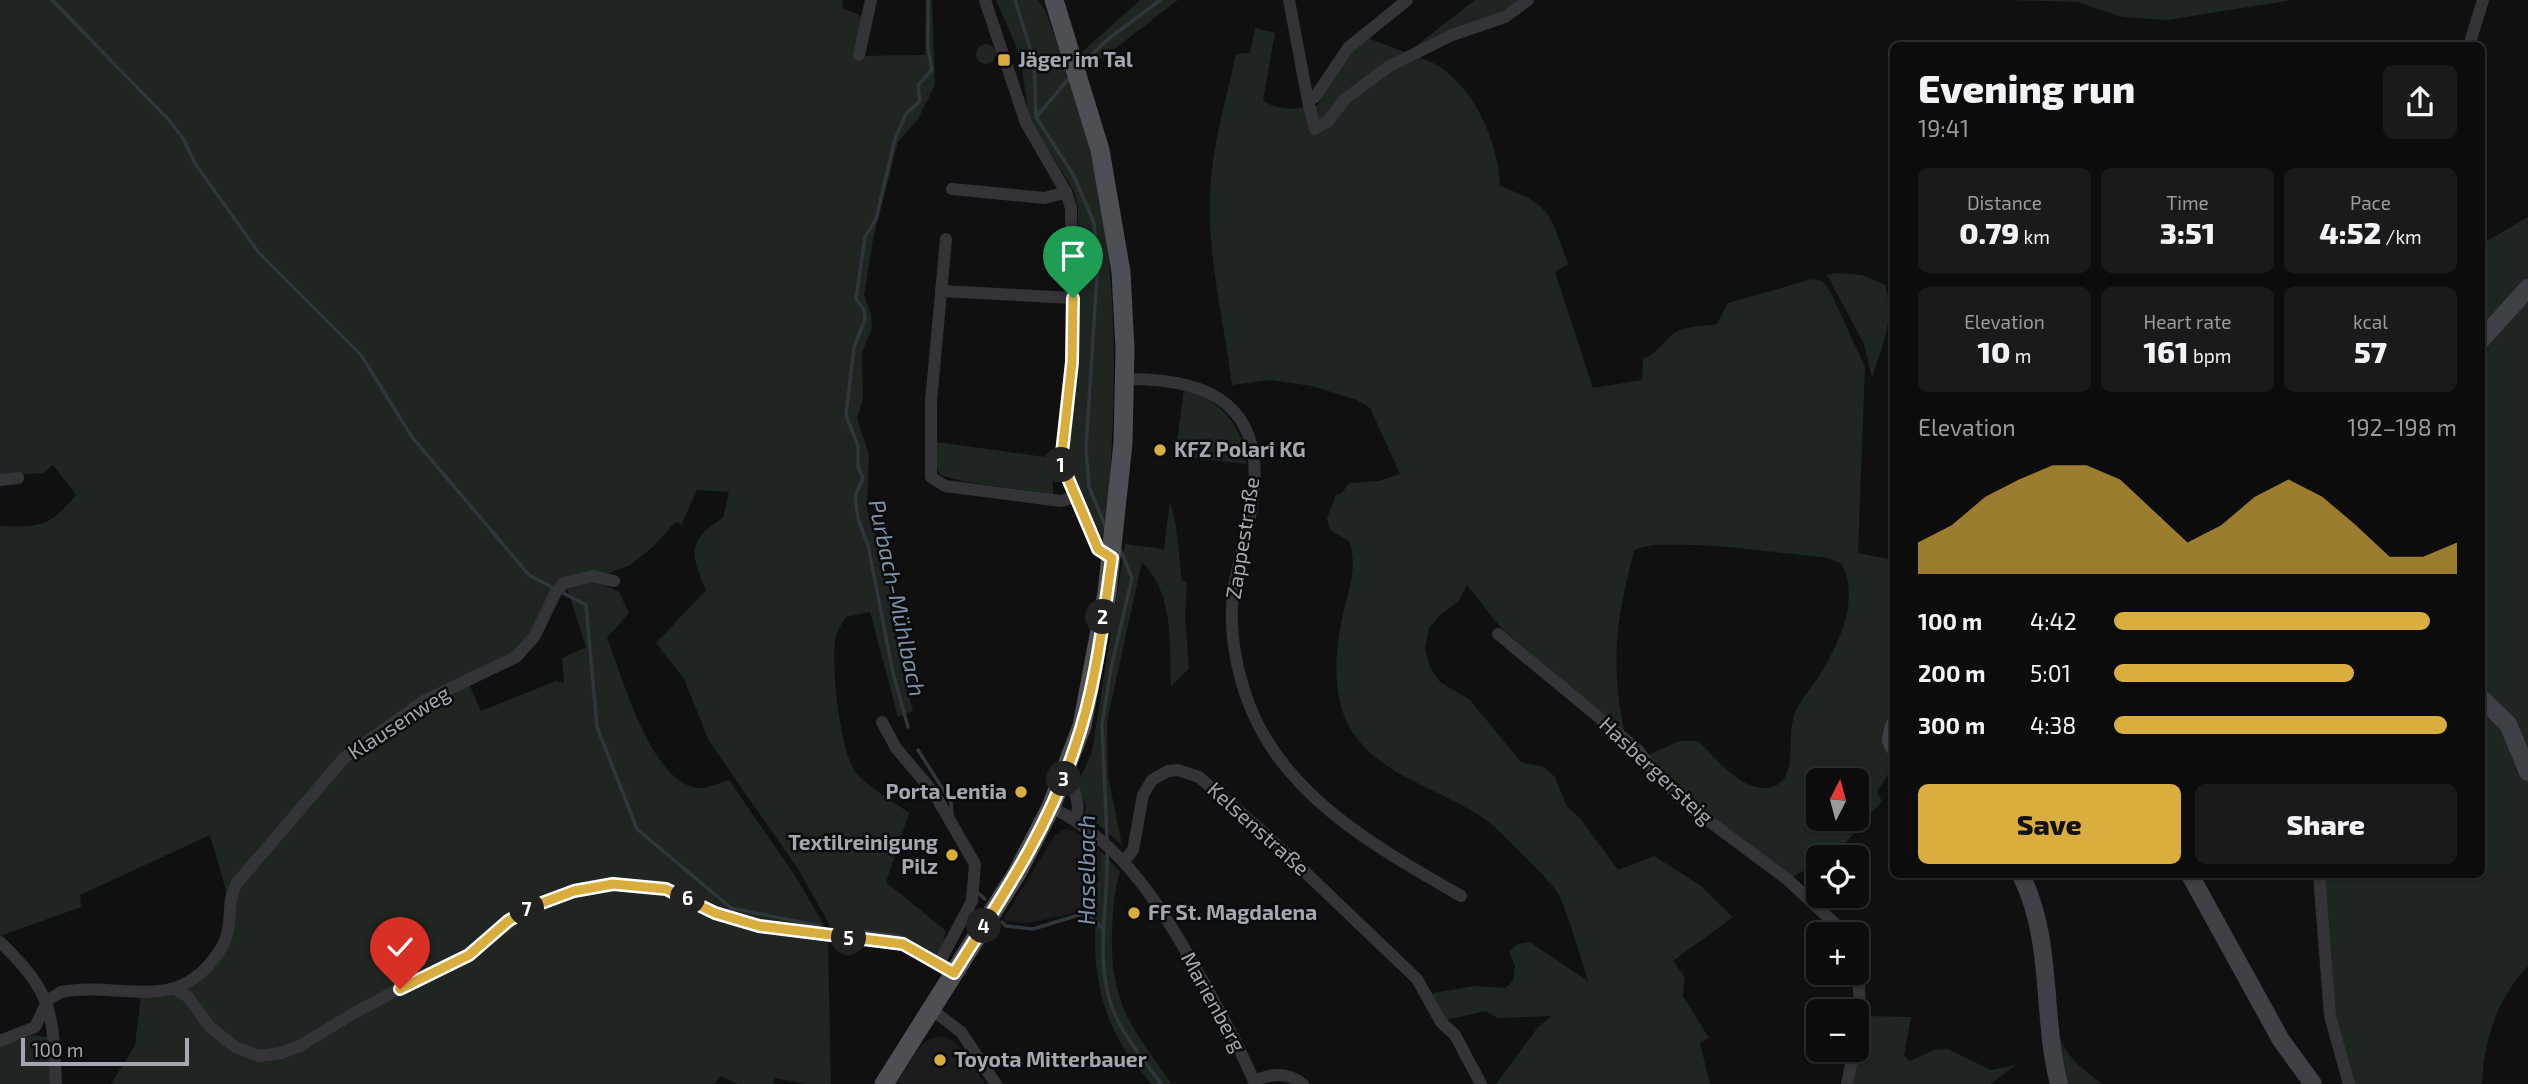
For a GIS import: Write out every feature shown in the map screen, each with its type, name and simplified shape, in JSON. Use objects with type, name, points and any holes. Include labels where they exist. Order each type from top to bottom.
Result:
[{"type":"main road","points":[[884,1084],[931,1009],[946,968],[1030,852],[1052,807],[1065,775],[1090,689],[1112,553],[1123,446],[1123,298],[1115,223],[1100,150],[1054,0]]},
{"type":"street","points":[[859,55],[871,0]]},
{"type":"street","points":[[985,0],[1026,122],[1066,192],[1072,216],[1071,378],[1060,454],[1062,469],[1098,549],[1112,553]]},
{"type":"street","points":[[1289,0],[1315,129],[1328,121],[1345,99],[1374,75],[1452,35],[1505,17],[1528,0]]},
{"type":"street","points":[[1308,101],[1315,97],[1348,48],[1407,0]]},
{"type":"street","points":[[2470,42],[2483,0]]},
{"type":"street","points":[[952,189],[1045,198],[1066,192]]},
{"type":"street","points":[[946,239],[931,401],[932,480],[945,486],[1061,501],[1074,497]]},
{"type":"street","points":[[2485,336],[2528,288]]},
{"type":"street","points":[[941,291],[1073,298]]},
{"type":"street","name":"Zappestraße","points":[[1125,379],[1181,382],[1205,389],[1234,411],[1249,436],[1254,464],[1254,491],[1233,592],[1233,628],[1241,680],[1261,730],[1270,745],[1292,774],[1331,812],[1377,846],[1461,895]]},
{"type":"street","points":[[0,480],[18,478]]},
{"type":"street","name":"Klausenweg","points":[[177,989],[203,968],[223,945],[228,932],[230,897],[237,883],[336,767],[431,697],[516,657],[534,637],[557,590],[571,580],[603,577],[614,581]]},
{"type":"street","name":"Hasbergersteig","points":[[1498,634],[1637,749],[1663,782],[1680,798],[1751,855],[1788,880],[1833,922]]},
{"type":"street","points":[[2485,702],[2508,724],[2521,748],[2528,772]]},
{"type":"street","points":[[32,1029],[48,1000],[66,991],[136,992],[177,989],[188,997],[210,1027],[235,1047],[259,1056],[281,1053],[299,1046],[348,1016],[418,979],[459,961],[531,907],[574,891],[613,884],[666,889],[715,913],[759,926],[903,944],[946,968],[974,891],[975,864],[934,793],[896,748],[882,722]]},
{"type":"street","name":"Kelsenstraße","points":[[1122,857],[1135,844],[1143,795],[1152,780],[1168,771],[1178,770],[1199,777],[1262,831],[1416,979],[1441,1021],[1455,1035],[1481,1084]]},
{"type":"street","points":[[1065,775],[1076,791],[1080,807],[1076,820]]},
{"type":"street","name":"Marienberg","points":[[1052,807],[1094,832],[1122,857],[1148,889],[1180,941],[1255,1083],[1276,1075],[1286,1075],[1303,1084]]},
{"type":"street","points":[[2022,878],[2042,940],[2053,1055],[2059,1084]]},
{"type":"street","points":[[2192,878],[2281,1040],[2313,1084]]},
{"type":"street","points":[[2319,878],[2330,1016],[2350,1084]]},
{"type":"street","points":[[0,942],[24,965],[48,1000],[56,1084]]},
{"type":"street","points":[[931,1009],[961,1032],[996,1084]]},
{"type":"street","points":[[0,1041],[32,1029],[52,1033]]},
{"type":"street","points":[[1847,1084],[1852,1062]]},
{"type":"shaded area","points":[[0,0],[843,0],[842,8],[864,17],[855,56],[925,55],[926,0],[932,0],[935,85],[918,119],[898,142],[873,239],[864,295],[871,314],[872,328],[862,353],[863,399],[857,419],[869,454],[867,510],[889,576],[899,656],[913,711],[898,717],[870,612],[846,617],[836,636],[834,665],[841,729],[851,764],[869,785],[909,813],[886,882],[946,931],[940,955],[834,933],[800,872],[709,741],[684,679],[656,643],[706,590],[697,567],[695,549],[703,534],[723,518],[729,492],[697,490],[682,524],[675,522],[654,546],[629,566],[608,573],[570,576],[519,651],[362,743],[227,894],[210,835],[80,895],[81,907],[0,936],[0,526],[43,523],[59,513],[76,495],[53,465],[43,473],[0,476]]},
{"type":"shaded area","points":[[996,0],[1038,0],[1046,12],[1082,118],[1101,202],[1108,251],[1114,348],[1112,445],[1105,543],[1079,494],[1066,457],[1077,372],[1078,208],[1074,191],[1029,118],[1020,55]]},
{"type":"shaded area","points":[[1140,0],[1178,0],[1087,70],[1081,53]]},
{"type":"shaded area","points":[[1475,0],[1523,0],[1515,7],[1408,53],[1439,66],[1459,83],[1478,110],[1491,140],[1500,186],[1540,206],[1552,223],[1568,264],[1555,272],[1593,388],[1642,380],[1643,359],[1678,331],[1717,324],[1728,303],[1812,279],[1822,281],[1829,289],[1865,367],[1858,553],[1890,559],[1890,772],[1877,792],[1882,801],[1869,816],[1869,768],[1806,768],[1806,831],[1856,831],[1844,845],[1806,845],[1806,869],[1790,878],[1665,780],[1648,755],[1679,741],[1698,741],[1723,767],[1744,782],[1766,788],[1783,780],[1789,765],[1795,713],[1830,658],[1846,618],[1849,591],[1842,564],[1828,558],[1695,545],[1646,546],[1634,551],[1617,643],[1620,710],[1625,735],[1501,628],[1467,585],[1458,602],[1440,615],[1429,628],[1425,648],[1430,668],[1440,682],[1470,700],[1521,762],[1544,767],[1555,777],[1567,807],[1579,817],[1618,870],[1654,856],[1701,886],[1733,917],[1673,961],[1685,977],[1683,996],[1709,1038],[1700,1043],[1710,1084],[1496,1084],[1538,1027],[1552,1016],[1497,1018],[1486,1011],[1446,1020],[1432,993],[1474,986],[1505,988],[1513,981],[1515,966],[1509,952],[1517,944],[1530,942],[1588,981],[1559,895],[1536,868],[1485,819],[1393,770],[1377,758],[1362,744],[1344,715],[1336,672],[1340,628],[1352,578],[1353,560],[1349,541],[1330,530],[1327,518],[1336,495],[1342,493],[1349,483],[1379,481],[1400,474],[1370,408],[1357,400],[1312,386],[1270,380],[1232,385],[1211,240],[1210,192],[1216,140],[1236,54],[1250,53],[1255,28],[1275,33],[1263,100],[1275,106],[1304,108],[1318,105],[1335,71],[1365,37],[1407,53]]},
{"type":"shaded area","points":[[2004,0],[2292,0],[2167,20],[2122,17],[2077,2]]},
{"type":"shaded area","points":[[986,44],[993,47],[996,54],[993,61],[986,64],[979,61],[976,54],[979,47]]},
{"type":"shaded area","points":[[2528,217],[2528,966],[2508,992],[2494,1020],[2483,1067],[2482,1084],[2353,1084],[2338,1040],[2322,878],[2485,878],[2485,242]]},
{"type":"shaded area","points":[[1827,275],[1862,275],[1885,285],[1888,320],[1872,378],[1864,344]]},
{"type":"shaded area","points":[[1184,390],[1209,401],[1228,416],[1240,437],[1247,464],[1175,456]]},
{"type":"shaded area","points":[[936,442],[1052,458],[1053,494],[975,483],[940,474],[937,468]]},
{"type":"shaded area","points":[[1170,501],[1176,526],[1182,581],[1187,582],[1185,617],[1189,668],[1171,687],[1170,637],[1165,605],[1153,575],[1142,562],[1107,721],[1108,776],[1122,845],[1085,813],[1086,804],[1077,786],[1092,751],[1125,544],[1164,549]]},
{"type":"shaded area","points":[[595,580],[619,592],[629,613],[607,638],[631,703],[654,752],[669,771],[685,784],[703,788],[729,780],[796,877],[826,929],[773,926],[632,882],[516,911],[469,951],[298,1044],[260,1053],[227,1039],[186,989],[219,957],[233,895],[340,766],[423,704],[469,684],[481,711],[556,681],[564,683],[562,658],[586,647],[566,585]]},
{"type":"shaded area","points":[[1065,829],[1074,831],[1101,851],[1096,908],[1029,923],[1006,921],[1004,918],[1055,835]]},
{"type":"shaded area","points":[[1101,851],[1120,872],[1115,894],[1112,956],[1120,997],[1126,1014],[1145,1047],[1172,1084],[1151,1084],[1125,1050],[1103,1001],[1095,953]]},
{"type":"shaded area","points":[[589,890],[662,891],[706,912],[828,940],[831,1084],[806,1084],[775,1078],[773,1084],[738,1084],[720,1076],[715,1084],[111,1084],[135,1045],[141,995],[181,994],[202,1022],[260,1059],[320,1038],[434,974],[521,915]]},
{"type":"shaded area","points":[[1869,1016],[1911,1017],[1904,1056],[1910,1061],[1934,1050],[1948,1049],[1991,1070],[2016,1065],[1990,1084],[1850,1084],[1855,1062],[1869,1062]]},
{"type":"shaded area","points":[[2054,1023],[2062,1044],[2072,1058],[2102,1084],[2063,1084]]},
{"type":"shaded area","points":[[35,1035],[50,1038],[53,1084],[0,1084],[0,1045]]},
{"type":"shaded area","name":"Toyota Mitterbauer","points":[[943,1036],[956,1043],[965,1053],[985,1084],[896,1084],[922,1044],[929,1039]]},
{"type":"waterway","points":[[52,0],[168,119],[183,138],[196,165],[259,253],[361,355],[412,437],[529,575],[554,588]]},
{"type":"waterway","name":"Purbach-Mühlbach","points":[[908,727],[893,673],[868,545],[858,519],[855,496],[863,478],[858,467],[858,446],[846,415],[854,347],[865,320],[864,310],[856,299],[865,237],[876,219],[895,139],[906,114],[920,101],[918,85],[932,70],[928,48],[928,0]]},
{"type":"waterway","name":"Haselbach","points":[[1015,0],[1034,61],[1036,117],[1074,176],[1094,223],[1098,260],[1086,448],[1089,487],[1106,528]]},
{"type":"waterway","points":[[1081,65],[1107,40],[1160,0]]},
{"type":"waterway","points":[[1037,116],[1071,76]]},
{"type":"waterway","name":"Haselbach","points":[[1107,840],[1102,724],[1111,668],[1132,578],[1120,549]]},
{"type":"waterway","points":[[561,592],[586,605],[597,727],[637,829],[731,908],[820,926]]},
{"type":"waterway","name":"Purbach-Mühlbach","points":[[918,750],[951,802],[952,815]]},
{"type":"waterway","name":"Haselbach","points":[[1107,851],[1103,956],[1109,997],[1126,1035],[1161,1084]]},
{"type":"waterway","name":"Purbach-Mühlbach","points":[[977,892],[985,899]]},
{"type":"waterway","name":"Purbach-Mühlbach","points":[[1002,922],[1006,926],[1033,929],[1082,914],[1088,915],[1103,929]]},
{"type":"waterway","points":[[835,928],[900,936]]},
{"type":"place","name":"Jäger im Tal","points":[[1004,60]]},
{"type":"place","name":"KFZ Polari KG","points":[[1160,450]]},
{"type":"place","name":"Porta Lentia","points":[[1021,792]]},
{"type":"place","name":"Textilreinigung Pilz","points":[[952,855]]},
{"type":"place","name":"FF St. Magdalena","points":[[1134,913]]},
{"type":"place","name":"Toyota Mitterbauer","points":[[940,1060]]},
{"type":"route","points":[[400,989],[469,955],[520,912],[560,895],[613,884],[666,889],[715,913],[759,926],[903,944],[954,973],[1030,852],[1052,807],[1082,726],[1099,642],[1112,558],[1107,558],[1098,549],[1062,469],[1060,454],[1071,378],[1073,298]]}]
